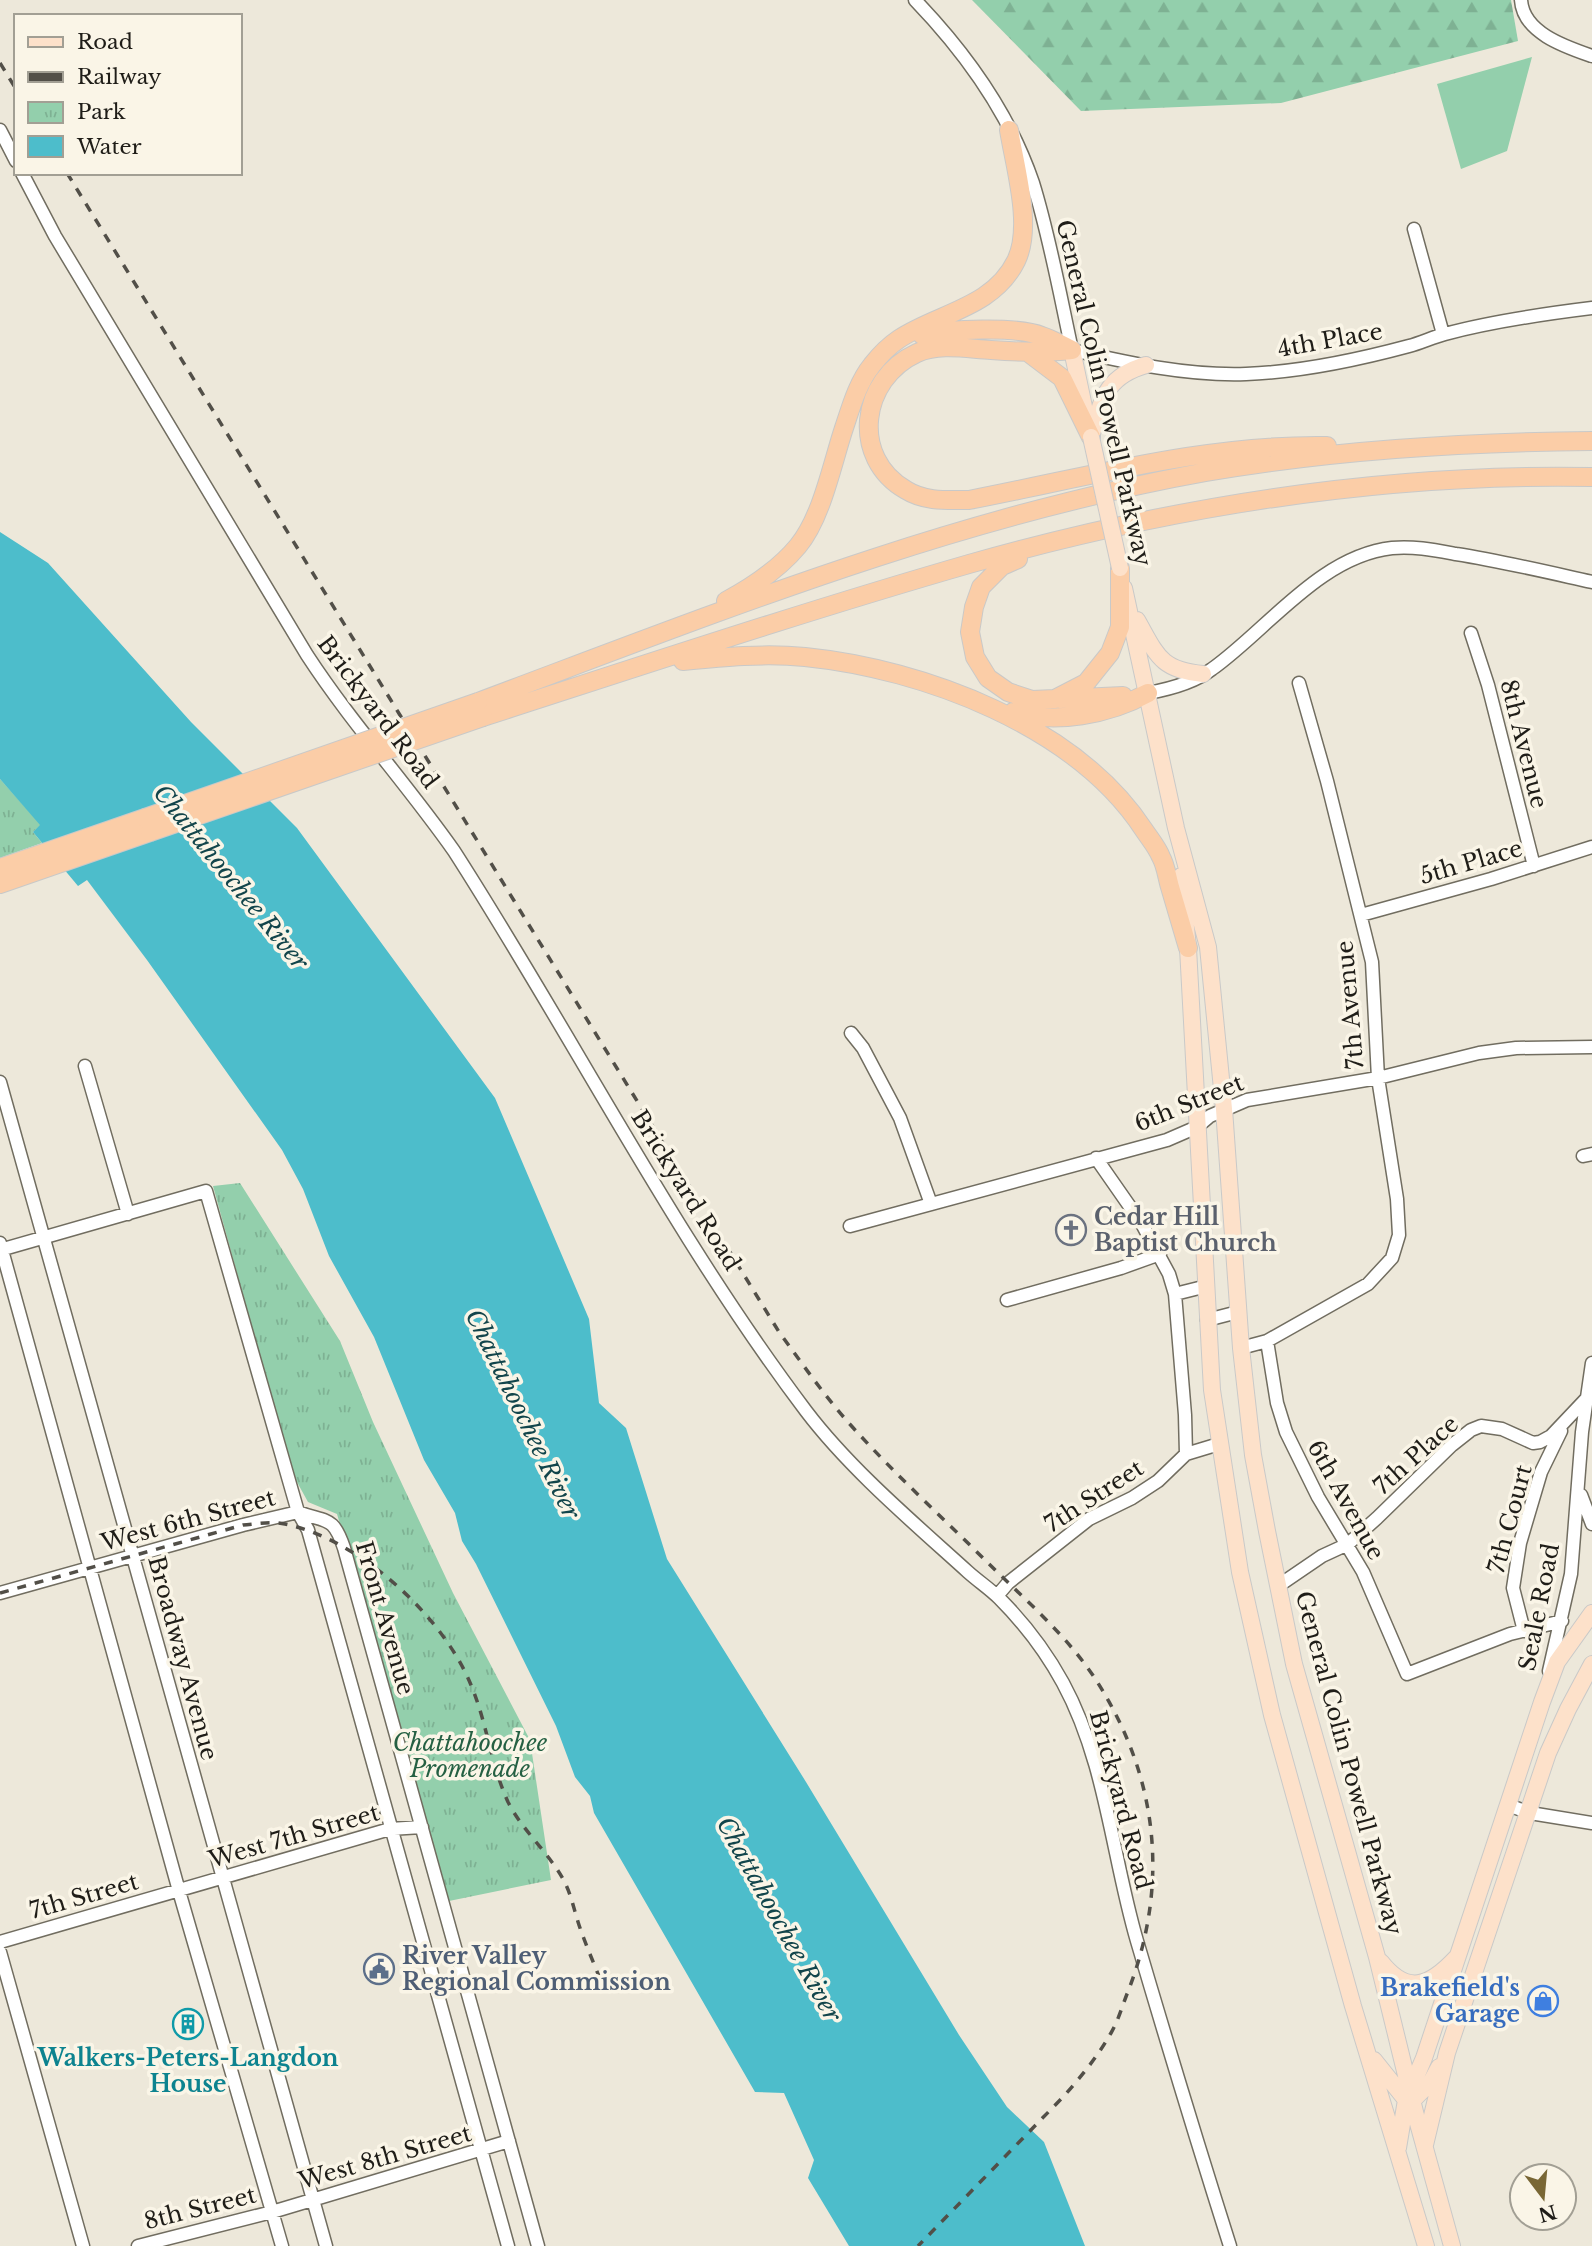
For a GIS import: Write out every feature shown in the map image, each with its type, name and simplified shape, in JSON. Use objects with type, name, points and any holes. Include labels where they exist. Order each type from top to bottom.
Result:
[{"type":"highway","points":[[681,626],[753,586],[798,546],[816,514],[854,398],[871,366],[898,339],[981,300],[999,285],[1017,259],[1023,223],[1009,130]]},
{"type":"highway","points":[[898,339],[944,330],[1004,331],[1040,335],[1072,350]]},
{"type":"highway","points":[[1072,350],[1029,352],[944,347],[919,352],[897,365],[881,383],[870,407],[868,431],[874,456],[888,477],[908,492],[932,500],[969,500],[1217,452],[1292,446],[1411,447]]},
{"type":"highway","points":[[1029,352],[1062,378],[1091,438]]},
{"type":"highway","points":[[0,884],[480,710],[681,626],[910,546],[1062,503],[1205,472],[1318,456],[1411,447],[1592,441]]},
{"type":"highway","points":[[0,868],[480,710],[648,664],[970,564],[1055,543],[1178,515],[1336,491],[1444,482],[1592,477]]},
{"type":"highway","points":[[1055,543],[1002,566],[981,587],[970,632],[975,657],[988,678],[1008,692],[1032,700],[1148,693]]},
{"type":"highway","points":[[1055,699],[1086,683],[1110,653],[1119,626],[1120,568]]},
{"type":"highway","points":[[648,664],[743,656],[804,657],[865,666],[925,681],[982,703],[1034,718],[1063,717],[1128,704],[1148,693]]},
{"type":"highway","points":[[982,703],[1028,727],[1086,765],[1129,808],[1161,857],[1188,948]]},
{"type":"main road","name":"General Colin Powell Parkway","points":[[1072,350],[1176,828],[1208,947],[1224,1109],[1241,1348],[1253,1455],[1278,1586],[1303,1700],[1377,1957],[1410,2097],[1452,2246]]},
{"type":"main road","points":[[1091,438],[1111,383],[1123,374],[1146,365]]},
{"type":"main road","points":[[1128,607],[1165,663],[1179,671],[1203,674]]},
{"type":"main road","name":"General Colin Powell Parkway","points":[[1176,828],[1188,948],[1212,1390],[1240,1572],[1272,1715],[1397,2155],[1426,2246]]},
{"type":"main road","points":[[1397,2155],[1410,2097],[1542,1702],[1557,1662],[1592,1614]]},
{"type":"main road","points":[[1425,2148],[1447,2053],[1548,1753],[1592,1664]]},
{"type":"main road","points":[[1377,1957],[1391,1975],[1408,1984],[1423,1984],[1443,1973],[1460,1950]]},
{"type":"main road","points":[[1460,1950],[1482,1951]]},
{"type":"main road","points":[[1368,2053],[1410,2097]]},
{"type":"main road","points":[[1410,2097],[1431,2082],[1447,2053]]},
{"type":"street","name":"General Colin Powell Parkway","points":[[915,0],[936,22],[982,82],[1009,130],[1036,194],[1072,350]]},
{"type":"street","points":[[1521,0],[1521,8],[1527,20],[1536,29],[1592,56]]},
{"type":"street","points":[[0,130],[14,158]]},
{"type":"street","name":"Brickyard Road","points":[[23,175],[55,236],[306,656],[454,851],[670,1206],[784,1381],[809,1415],[846,1456],[997,1596],[1022,1622],[1043,1651],[1079,1715],[1094,1763],[1138,1943],[1230,2246]]},
{"type":"street","points":[[1414,229],[1443,334]]},
{"type":"street","name":"4th Place","points":[[1072,350],[1185,372],[1246,374],[1306,368],[1366,357],[1443,334],[1545,314],[1592,308]]},
{"type":"street","points":[[1148,693],[1177,687],[1211,670],[1304,589],[1356,558],[1378,551],[1414,547],[1474,556],[1592,582]]},
{"type":"street","name":"8th Avenue","points":[[1471,632],[1488,684],[1534,866]]},
{"type":"street","name":"7th Avenue","points":[[1267,1341],[1368,1284],[1385,1268],[1397,1245],[1397,1199],[1378,1078],[1372,962],[1327,781],[1299,683]]},
{"type":"street","name":"5th Place","points":[[1361,915],[1592,847]]},
{"type":"street","points":[[851,1033],[863,1048],[900,1118],[931,1204]]},
{"type":"street","name":"6th Street","points":[[850,1226],[1167,1140],[1198,1127],[1224,1109],[1247,1100],[1378,1078],[1479,1053],[1516,1048],[1592,1047]]},
{"type":"street","points":[[85,1066],[128,1214]]},
{"type":"street","name":"Broadway Avenue","points":[[0,1082],[327,2246]]},
{"type":"street","points":[[1096,1158],[1160,1254],[1175,1294],[1186,1454]]},
{"type":"street","points":[[282,2246],[179,1891],[1,1247],[206,1191],[298,1513],[308,1530],[508,2246]]},
{"type":"street","points":[[1007,1300],[1121,1268],[1160,1254]]},
{"type":"street","points":[[1175,1294],[1207,1286]]},
{"type":"street","points":[[1207,1320],[1238,1312]]},
{"type":"street","points":[[1241,1348],[1267,1341]]},
{"type":"street","name":"6th Avenue","points":[[1267,1341],[1277,1403],[1286,1432],[1318,1497],[1363,1572],[1407,1674],[1524,1631]]},
{"type":"street","name":"Seale Road","points":[[1542,1702],[1571,1574],[1578,1477],[1592,1363]]},
{"type":"street","name":"7th Place","points":[[1278,1586],[1322,1556],[1348,1544],[1471,1430],[1481,1426],[1502,1429],[1533,1443],[1540,1442],[1551,1436],[1586,1399]]},
{"type":"street","name":"7th Court","points":[[1524,1631],[1513,1588],[1520,1543],[1541,1472],[1565,1421]]},
{"type":"street","name":"7th Street","points":[[997,1596],[1008,1583],[1073,1530],[1158,1481],[1186,1454],[1219,1444]]},
{"type":"street","name":"Seale Road","points":[[1578,1477],[1581,1502],[1592,1524]]},
{"type":"street","name":"West 6th Street","points":[[89,1568],[298,1513]]},
{"type":"street","name":"Front Avenue","points":[[298,1513],[326,1519],[338,1530],[538,2246]]},
{"type":"street","points":[[0,1593],[89,1568]]},
{"type":"street","points":[[1524,1631],[1562,1621]]},
{"type":"street","points":[[1508,1805],[1530,1813],[1592,1823]]},
{"type":"street","name":"West 7th Street","points":[[179,1891],[390,1829],[422,1827]]},
{"type":"street","name":"7th Street","points":[[0,1942],[179,1891]]},
{"type":"street","points":[[0,1952],[83,2246]]},
{"type":"street","name":"West 8th Street","points":[[272,2212],[509,2141]]},
{"type":"street","name":"8th Street","points":[[138,2246],[272,2212]]},
{"type":"green space","points":[[972,0],[1511,0],[1518,41],[1281,103],[1081,111]]},
{"type":"green space","points":[[1532,57],[1507,151],[1461,169],[1437,84]]},
{"type":"green space","points":[[0,779],[41,825],[33,832],[42,843],[0,858]]},
{"type":"green space","name":"Chattahoochee Promenade","points":[[240,1183],[340,1341],[373,1422],[453,1593],[530,1740],[551,1880],[449,1901],[337,1514],[308,1502],[292,1473],[213,1186]]},
{"type":"water","name":"Chattahoochee River","points":[[0,532],[48,563],[191,722],[297,828],[495,1098],[589,1319],[599,1403],[626,1428],[667,1559],[959,2035],[1007,2107],[1044,2142],[1085,2246],[849,2246],[808,2178],[814,2160],[784,2093],[755,2092],[594,1813],[590,1796],[575,1777],[556,1726],[462,1541],[455,1513],[424,1460],[374,1337],[329,1256],[303,1189],[282,1150],[87,880],[78,886],[33,832],[40,825],[0,779]]},
{"type":"railway","points":[[0,63],[14,86]]},
{"type":"railway","points":[[68,175],[779,1332],[826,1396],[857,1432],[1071,1647],[1096,1680],[1117,1717],[1133,1755],[1145,1794],[1153,1873],[1141,1954],[1116,2024],[1095,2058],[1063,2097],[918,2246]]},
{"type":"railway","points":[[0,1593],[243,1525],[264,1523],[285,1524],[313,1532],[369,1563],[419,1608],[441,1633],[458,1659],[476,1699],[508,1802],[566,1884],[604,1989]]},
{"type":"place","name":"Cedar Hill Baptist Church","points":[[1071,1230]]},
{"type":"place","name":"River Valley Regional Commission","points":[[379,1969]]},
{"type":"place","name":"Brakefield's Garage","points":[[1543,2001]]},
{"type":"place","name":"Walkers-Peters-Langdon House","points":[[188,2024]]}]
